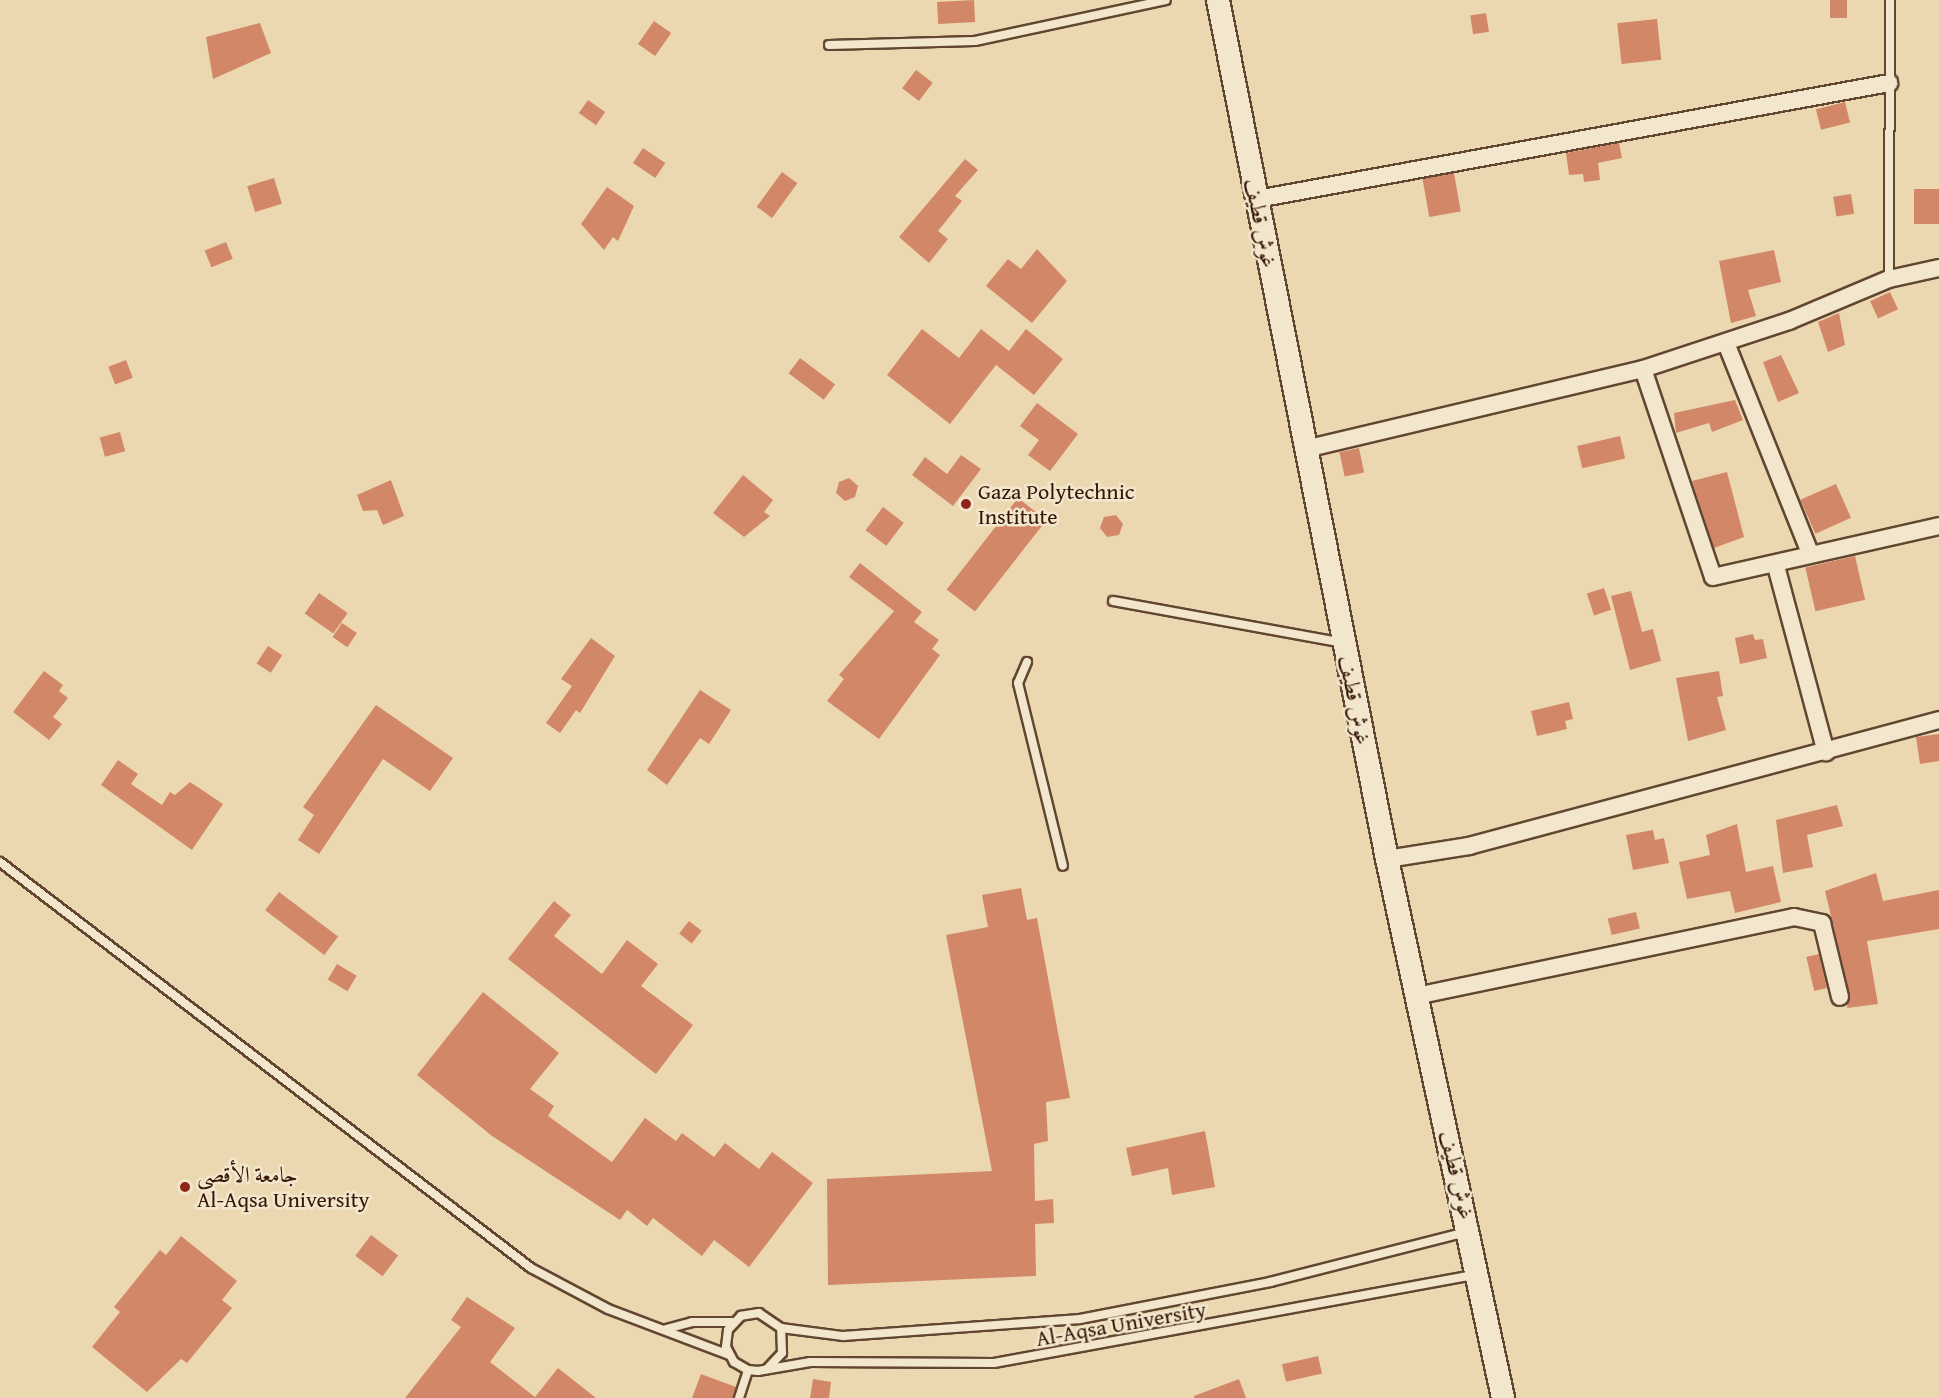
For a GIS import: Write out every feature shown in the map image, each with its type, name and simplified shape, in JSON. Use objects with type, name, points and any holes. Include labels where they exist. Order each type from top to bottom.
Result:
[{"type":"main road","name":"غوش قطيف","points":[[1218,0],[1387,859],[1503,1398]]},
{"type":"street","points":[[1257,199],[1889,83]]},
{"type":"street","points":[[1305,449],[1643,369],[1726,343],[1889,279],[1939,268]]},
{"type":"street","points":[[1726,343],[1810,553]]},
{"type":"street","points":[[1643,369],[1713,577],[1776,566],[1810,553],[1939,526]]},
{"type":"street","points":[[1776,566],[1826,752]]},
{"type":"street","points":[[1387,859],[1469,846],[1939,720]]},
{"type":"street","points":[[1416,996],[1794,918],[1822,923],[1840,997]]},
{"type":"lane","points":[[829,45],[975,41],[1166,0]]},
{"type":"lane","points":[[1889,279],[1890,0]]},
{"type":"lane","points":[[1113,601],[1344,643]]},
{"type":"lane","points":[[1027,662],[1018,683],[1063,866]]},
{"type":"lane","points":[[0,862],[531,1268],[608,1309],[666,1329],[729,1355],[748,1370],[767,1369],[782,1353],[781,1328],[759,1313],[734,1322],[692,1322],[666,1329]]},
{"type":"lane","name":"Al-Aqsa University","points":[[781,1328],[843,1336],[1080,1319],[1270,1282],[1469,1232]]},
{"type":"lane","name":"Al-Aqsa University","points":[[767,1369],[810,1362],[1035,1358],[1477,1275]]},
{"type":"lane","points":[[729,1355],[726,1338],[734,1322]]},
{"type":"lane","points":[[739,1398],[748,1370]]},
{"type":"building","points":[[974,0],[975,22],[938,24],[937,2]]},
{"type":"building","points":[[1830,0],[1847,0],[1847,18],[1830,18]]},
{"type":"building","points":[[1486,13],[1489,32],[1473,34],[1470,16]]},
{"type":"building","points":[[1657,19],[1661,60],[1622,64],[1617,23]]},
{"type":"building","points":[[654,21],[671,33],[655,56],[638,44]]},
{"type":"building","points":[[260,23],[271,53],[213,79],[206,37]]},
{"type":"building","points":[[916,70],[933,83],[919,101],[902,88]]},
{"type":"building","points":[[588,100],[605,112],[596,125],[579,113]]},
{"type":"building","points":[[1845,102],[1850,122],[1821,130],[1816,109]]},
{"type":"building","points":[[1619,143],[1622,158],[1598,163],[1600,180],[1584,182],[1583,174],[1569,175],[1566,153]]},
{"type":"building","points":[[643,148],[665,163],[655,178],[633,163]]},
{"type":"building","points":[[965,159],[978,170],[955,196],[962,201],[938,231],[948,239],[929,263],[899,237]]},
{"type":"building","points":[[782,172],[797,183],[772,218],[757,207]]},
{"type":"building","points":[[1454,173],[1461,211],[1429,217],[1422,179]]},
{"type":"building","points":[[274,178],[282,204],[255,212],[247,186]]},
{"type":"building","points":[[607,187],[634,206],[618,241],[613,237],[604,250],[581,224]]},
{"type":"building","points":[[1914,189],[1939,189],[1939,224],[1914,224]]},
{"type":"building","points":[[1851,194],[1854,214],[1836,217],[1833,197]]},
{"type":"building","points":[[226,242],[233,259],[211,267],[205,251]]},
{"type":"building","points":[[1037,249],[1067,281],[1032,323],[986,286],[1008,259],[1021,269]]},
{"type":"building","points":[[1774,250],[1781,282],[1748,290],[1756,316],[1731,323],[1719,261]]},
{"type":"building","points":[[1890,292],[1898,309],[1878,319],[1870,301]]},
{"type":"building","points":[[1839,313],[1845,345],[1828,352],[1818,322]]},
{"type":"building","points":[[922,329],[959,358],[981,329],[1009,351],[1026,329],[1063,359],[1034,395],[996,365],[950,424],[887,375]]},
{"type":"building","points":[[1781,355],[1799,393],[1778,402],[1763,362]]},
{"type":"building","points":[[800,358],[835,384],[824,400],[789,373]]},
{"type":"building","points":[[126,360],[133,378],[115,385],[108,367]]},
{"type":"building","points":[[1735,400],[1743,420],[1712,432],[1709,423],[1676,433],[1674,413]]},
{"type":"building","points":[[1037,403],[1078,434],[1050,471],[1028,455],[1039,440],[1020,426]]},
{"type":"building","points":[[120,432],[125,451],[105,457],[100,437]]},
{"type":"building","points":[[1620,436],[1625,458],[1582,468],[1577,446]]},
{"type":"building","points":[[1359,448],[1364,472],[1345,477],[1339,452]]},
{"type":"building","points":[[961,455],[981,469],[953,506],[912,475],[925,457],[947,474]]},
{"type":"building","points":[[1727,472],[1744,537],[1714,548],[1692,481]]},
{"type":"building","points":[[743,475],[773,500],[764,512],[770,516],[744,537],[713,513]]},
{"type":"building","points":[[849,478],[858,486],[855,497],[845,501],[836,493],[839,482]]},
{"type":"building","points":[[391,480],[404,516],[383,525],[377,510],[363,511],[357,495]]},
{"type":"building","points":[[1836,484],[1851,518],[1815,534],[1800,500]]},
{"type":"building","points":[[1018,498],[1046,520],[975,612],[947,589]]},
{"type":"building","points":[[883,507],[904,523],[886,546],[866,530]]},
{"type":"building","points":[[1116,515],[1123,524],[1119,535],[1107,537],[1100,528],[1104,517]]},
{"type":"building","points":[[1855,556],[1865,600],[1815,611],[1805,567]]},
{"type":"building","points":[[860,563],[922,612],[914,622],[939,640],[932,649],[940,655],[879,739],[827,701],[844,679],[839,675],[894,611],[849,577]]},
{"type":"building","points":[[1604,588],[1611,610],[1594,615],[1587,594]]},
{"type":"building","points":[[1631,591],[1642,632],[1653,629],[1661,661],[1630,670],[1611,596]]},
{"type":"building","points":[[319,593],[348,613],[333,634],[305,613]]},
{"type":"building","points":[[342,623],[357,633],[347,647],[332,637]]},
{"type":"building","points":[[1753,634],[1755,640],[1763,639],[1767,658],[1740,664],[1735,638]]},
{"type":"building","points":[[591,638],[615,656],[580,713],[576,710],[560,733],[546,723],[572,686],[561,679]]},
{"type":"building","points":[[268,646],[282,655],[271,673],[257,664]]},
{"type":"building","points":[[44,671],[63,685],[59,691],[68,698],[53,717],[62,724],[49,740],[13,712]]},
{"type":"building","points":[[1719,671],[1723,696],[1717,697],[1726,730],[1688,741],[1676,678]]},
{"type":"building","points":[[700,690],[731,710],[709,744],[700,738],[667,785],[647,770]]},
{"type":"building","points":[[1569,702],[1573,719],[1565,721],[1567,729],[1537,736],[1531,711]]},
{"type":"building","points":[[376,705],[453,758],[430,791],[383,759],[319,854],[298,840],[314,815],[303,807]]},
{"type":"building","points":[[1939,734],[1939,761],[1920,764],[1916,737]]},
{"type":"building","points":[[118,760],[138,774],[131,784],[162,805],[170,792],[175,795],[190,782],[223,804],[192,850],[101,785]]},
{"type":"building","points":[[1837,805],[1843,826],[1807,835],[1813,867],[1783,873],[1776,820]]},
{"type":"building","points":[[1737,824],[1746,872],[1773,866],[1781,902],[1735,913],[1730,891],[1687,899],[1679,862],[1710,855],[1706,835]]},
{"type":"building","points":[[1653,830],[1655,840],[1664,838],[1669,863],[1633,870],[1626,835]]},
{"type":"building","points":[[1876,873],[1883,901],[1939,890],[1939,929],[1867,941],[1878,1004],[1847,1008],[1850,995],[1825,891]]},
{"type":"building","points":[[1021,888],[1027,920],[1037,918],[1070,1098],[1046,1102],[1048,1141],[1034,1144],[1035,1201],[1053,1199],[1054,1223],[1035,1224],[1036,1276],[828,1285],[827,1179],[992,1171],[946,935],[988,927],[982,895]]},
{"type":"building","points":[[279,892],[338,937],[324,955],[265,910]]},
{"type":"building","points":[[554,901],[571,915],[554,936],[602,974],[627,940],[658,964],[641,986],[693,1025],[656,1074],[508,959]]},
{"type":"building","points":[[1636,912],[1640,929],[1612,935],[1608,919]]},
{"type":"building","points":[[689,921],[702,931],[692,943],[679,934]]},
{"type":"building","points":[[1819,954],[1827,988],[1814,991],[1806,957]]},
{"type":"building","points":[[337,964],[357,976],[347,991],[328,979]]},
{"type":"building","points":[[483,992],[559,1053],[530,1089],[554,1106],[548,1116],[612,1162],[645,1118],[676,1141],[682,1133],[714,1157],[725,1143],[759,1169],[772,1152],[813,1183],[749,1267],[714,1240],[702,1256],[653,1218],[647,1226],[627,1210],[620,1220],[492,1136],[417,1075]]},
{"type":"building","points":[[1205,1131],[1215,1187],[1172,1195],[1168,1168],[1132,1176],[1126,1148]]},
{"type":"building","points":[[371,1235],[398,1255],[383,1276],[355,1256]]},
{"type":"building","points":[[181,1236],[237,1281],[222,1300],[232,1308],[187,1363],[181,1359],[147,1392],[92,1347],[120,1312],[114,1307],[160,1250],[166,1255]]},
{"type":"building","points":[[467,1297],[515,1328],[490,1362],[535,1397],[558,1368],[596,1398],[405,1398],[461,1327],[451,1320]]},
{"type":"building","points":[[1318,1356],[1322,1374],[1286,1382],[1282,1364]]},
{"type":"building","points":[[701,1374],[736,1387],[733,1398],[692,1398]]},
{"type":"building","points":[[813,1379],[831,1382],[829,1398],[810,1398]]},
{"type":"building","points":[[1239,1379],[1246,1398],[1194,1398],[1194,1396]]},
{"type":"place","name":"Gaza Polytechnic Institute","points":[[966,504]]},
{"type":"place","name":"جامعة الأقصى Al-Aqsa University","points":[[185,1187]]}]
